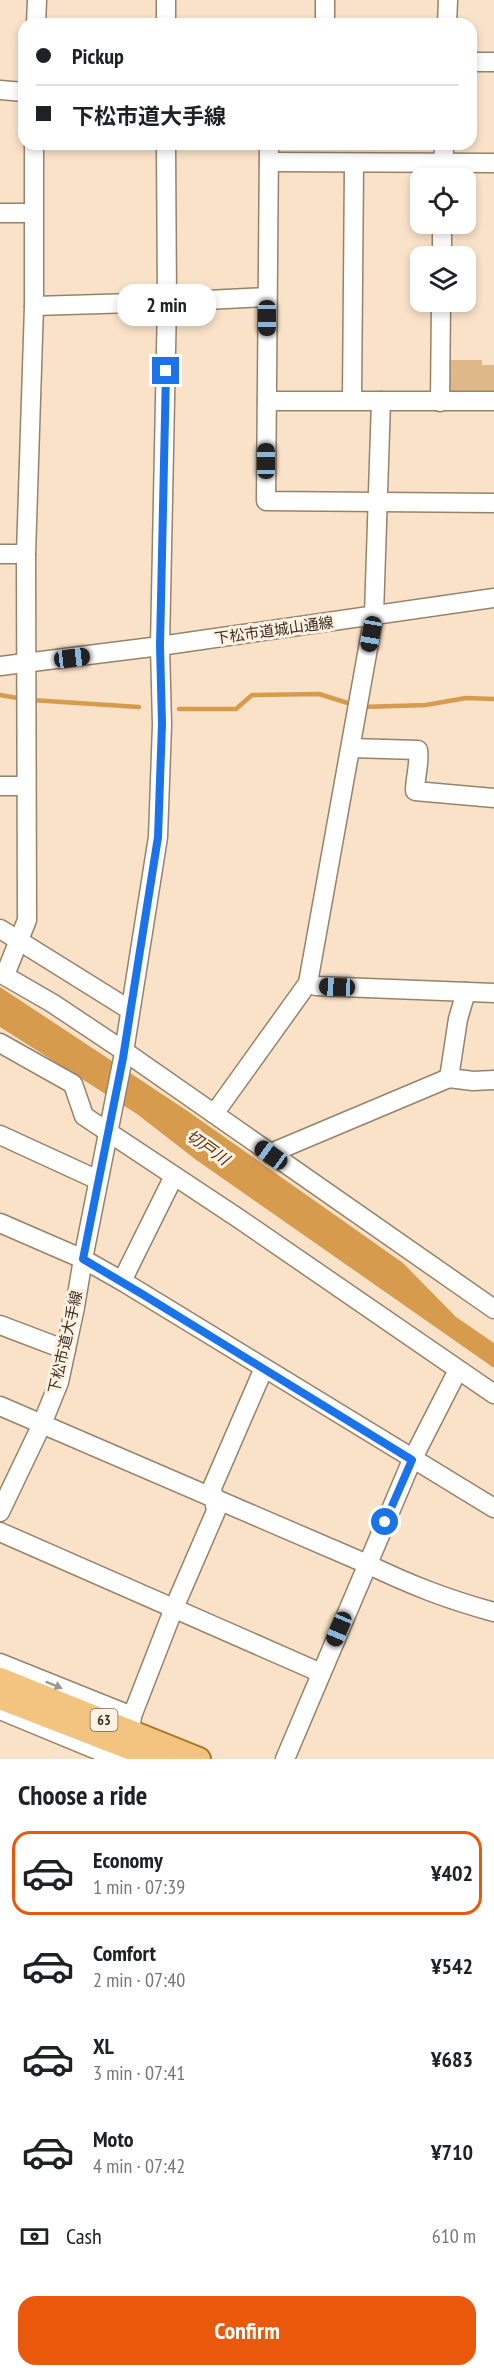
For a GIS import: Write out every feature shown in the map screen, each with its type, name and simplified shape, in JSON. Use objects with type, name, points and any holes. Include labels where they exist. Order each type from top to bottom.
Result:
[{"type":"main road","name":"63","points":[[2,1688],[166,1759]]},
{"type":"main road","name":"63","points":[[129,1742],[199,1759]]},
{"type":"street","points":[[36,18],[37,0]]},
{"type":"street","points":[[166,0],[166,18]]},
{"type":"street","points":[[325,0],[325,18]]},
{"type":"street","points":[[447,18],[448,0]]},
{"type":"street","points":[[477,62],[494,62]]},
{"type":"street","points":[[0,90],[18,92]]},
{"type":"street","points":[[34,150],[34,306],[26,554],[27,920],[2,974],[52,1003],[123,1055],[214,1114],[494,1310]]},
{"type":"street","points":[[123,1055],[158,837],[162,724],[160,646],[167,302],[166,150]]},
{"type":"street","points":[[443,168],[444,150]]},
{"type":"street","points":[[410,168],[269,153],[266,501],[494,503]]},
{"type":"street","points":[[352,400],[354,164]]},
{"type":"street","points":[[465,168],[494,164]]},
{"type":"street","points":[[0,213],[33,213]]},
{"type":"street","points":[[34,306],[267,297]]},
{"type":"street","points":[[440,402],[441,312]]},
{"type":"street","points":[[267,401],[494,401]]},
{"type":"street","points":[[214,1114],[302,995],[308,983],[374,615],[381,401]]},
{"type":"street","points":[[0,554],[26,554]]},
{"type":"street","name":"下松市道城山通線","points":[[0,666],[160,646],[494,598]]},
{"type":"street","points":[[351,748],[418,750],[419,762],[415,777],[415,792],[494,798]]},
{"type":"street","points":[[0,786],[26,786]]},
{"type":"street","points":[[0,929],[130,1010]]},
{"type":"street","points":[[308,983],[316,986],[494,993]]},
{"type":"street","points":[[449,1078],[458,1019],[466,992]]},
{"type":"street","points":[[0,1042],[73,1084],[84,1116],[109,1130],[494,1394]]},
{"type":"street","name":"下松市道大手線","points":[[0,1512],[42,1425],[59,1382],[123,1055]]},
{"type":"street","points":[[271,1155],[278,1150],[449,1078],[473,1081],[494,1080]]},
{"type":"street","points":[[0,1135],[98,1180]]},
{"type":"street","points":[[122,1281],[174,1176]]},
{"type":"street","points":[[0,1223],[83,1259],[122,1281],[494,1508]]},
{"type":"street","points":[[0,1325],[66,1350]]},
{"type":"street","points":[[2,1688],[129,1742],[174,1608],[216,1510],[212,1488],[264,1368]]},
{"type":"street","points":[[285,1759],[412,1460],[458,1370]]},
{"type":"street","points":[[0,1406],[450,1600],[494,1612]]},
{"type":"street","points":[[0,1532],[321,1673]]},
{"type":"shaded area","points":[[448,360],[482,360],[482,365],[494,365],[494,395],[448,396]]},
{"type":"water","name":"切戸川","points":[[0,987],[186,1110],[403,1263],[456,1317],[494,1343],[494,1368],[195,1159],[137,1114],[0,1027]]},
{"type":"waterway","points":[[179,709],[236,709],[252,695],[319,694],[354,705]]},
{"type":"waterway","points":[[0,695],[23,699]]},
{"type":"waterway","points":[[362,707],[426,705],[466,698],[494,699]]},
{"type":"waterway","points":[[31,700],[139,707]]},
{"type":"route","points":[[166,371],[160,646],[162,724],[158,837],[123,1058],[83,1259],[412,1460],[385,1522]]}]
